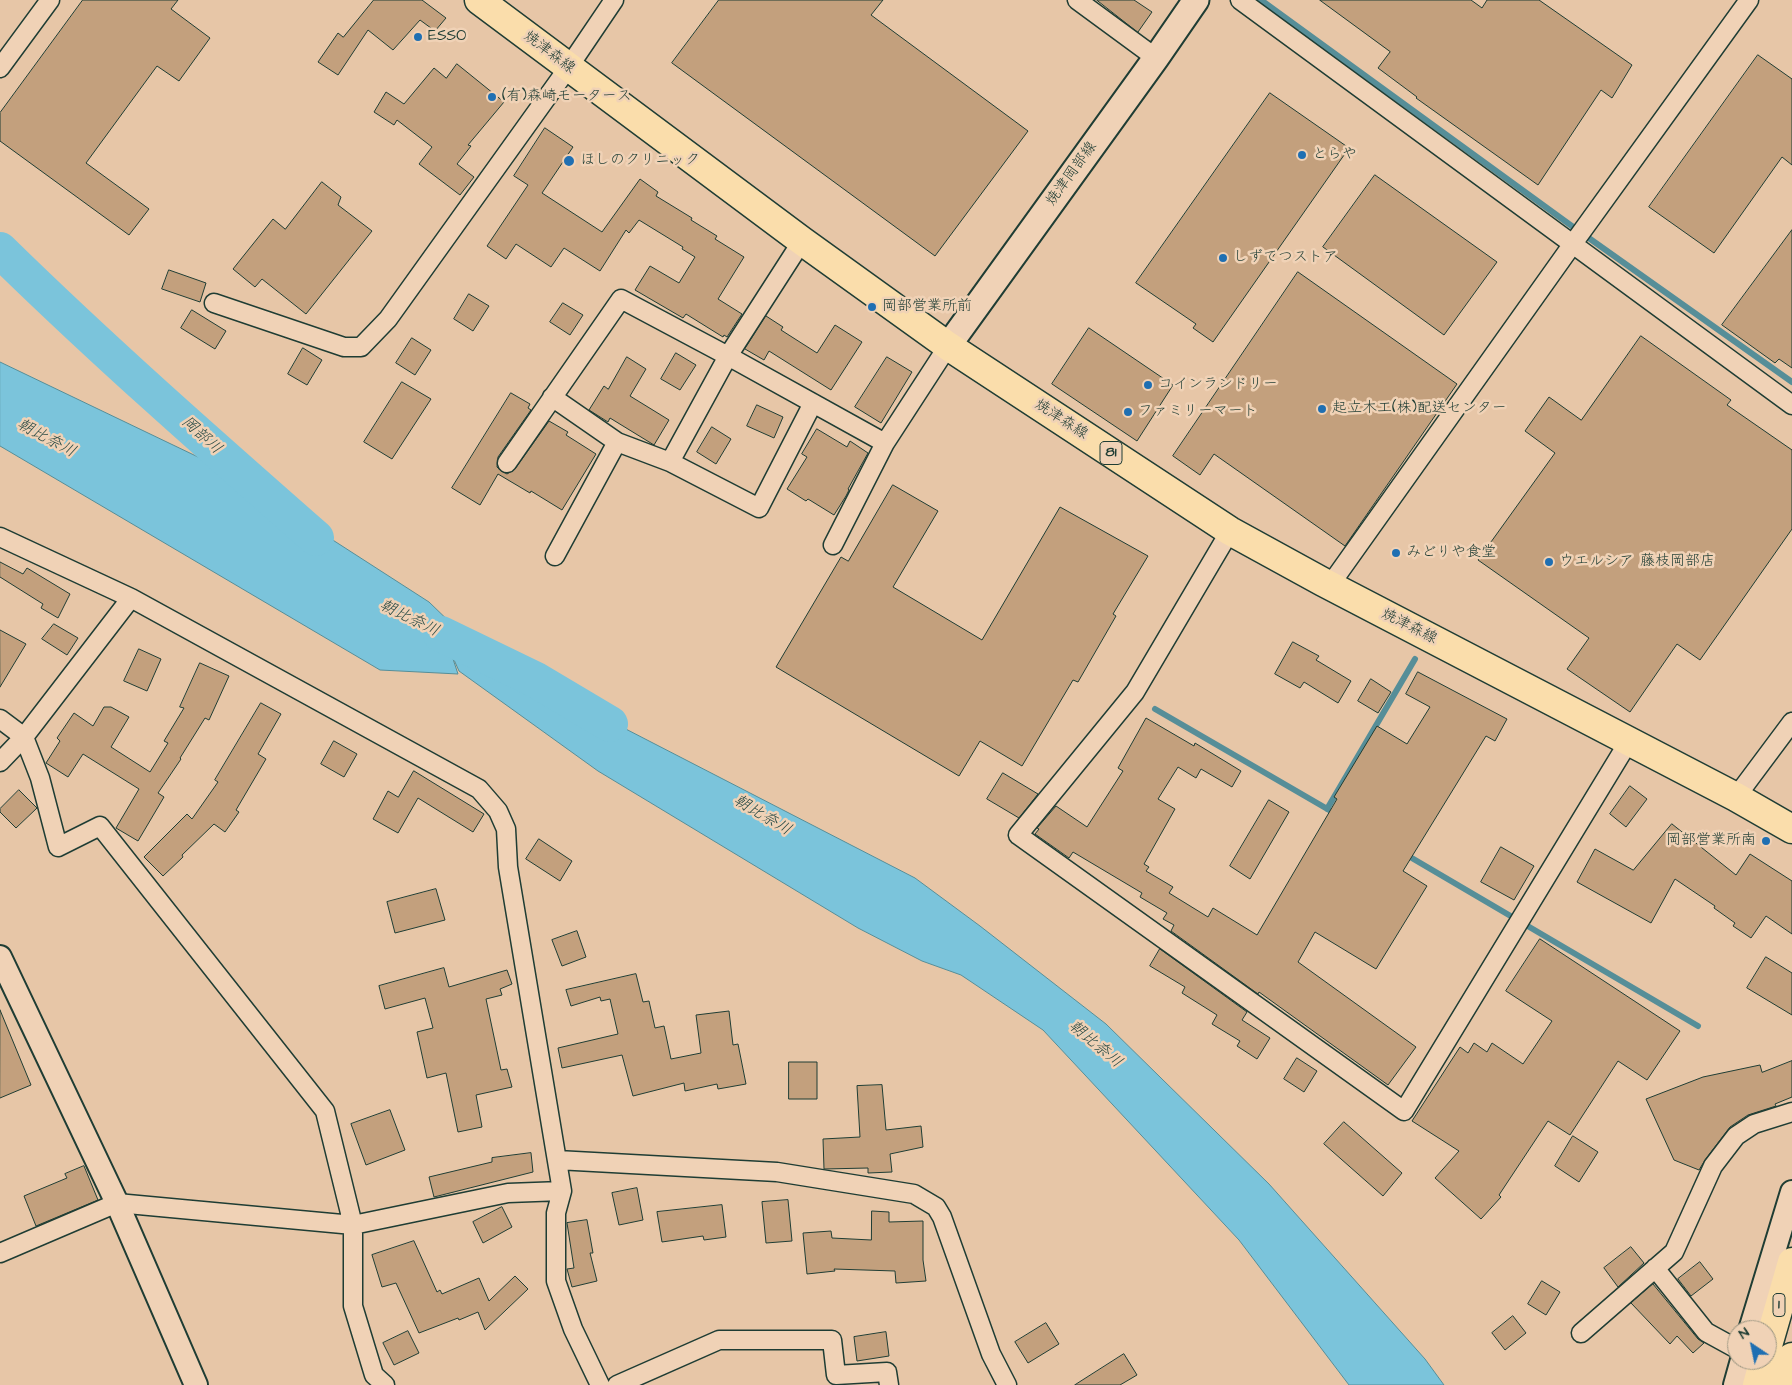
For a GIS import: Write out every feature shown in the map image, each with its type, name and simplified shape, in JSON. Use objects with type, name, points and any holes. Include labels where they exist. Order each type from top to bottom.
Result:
[{"type":"main road","name":"焼津森線","points":[[479,0],[802,241],[948,346],[1230,532],[1736,797],[1792,829]]},
{"type":"main road","name":"焼津岡部線","points":[[948,346],[1196,0]]},
{"type":"main road","name":"1","points":[[1775,1320],[1792,1262]]},
{"type":"main road","points":[[1784,1385],[1792,1356]]},
{"type":"main road","points":[[1757,1385],[1761,1370]]},
{"type":"street","points":[[0,68],[50,0]]},
{"type":"street","points":[[214,303],[344,347],[361,347],[388,319],[568,68],[614,0]]},
{"type":"street","points":[[1077,0],[1156,58]]},
{"type":"street","points":[[1240,0],[1792,405]]},
{"type":"street","points":[[1323,582],[1335,578],[1749,0]]},
{"type":"street","points":[[670,462],[728,356],[802,241]]},
{"type":"street","points":[[508,463],[621,299],[885,443]]},
{"type":"street","points":[[833,545],[885,443],[948,346]]},
{"type":"street","points":[[552,397],[617,442],[670,462],[759,508],[812,404]]},
{"type":"street","points":[[555,556],[617,442]]},
{"type":"street","points":[[1230,532],[1135,692],[1018,835],[1404,1112],[1629,741]]},
{"type":"street","points":[[0,537],[131,598],[479,789],[498,811],[506,829],[508,867],[562,1191],[556,1213],[556,1281],[572,1329],[600,1385]]},
{"type":"street","points":[[0,762],[24,737],[131,598]]},
{"type":"street","points":[[0,719],[24,737],[40,778],[58,847],[100,826],[325,1111],[353,1224],[352,1306],[374,1375],[385,1385]]},
{"type":"street","points":[[1736,797],[1792,722]]},
{"type":"street","points":[[0,957],[118,1203],[196,1385]]},
{"type":"street","points":[[1581,1333],[1674,1252],[1713,1166],[1736,1136],[1754,1124],[1792,1112]]},
{"type":"street","points":[[557,1160],[777,1172],[914,1194],[936,1207],[942,1217],[991,1354],[1007,1385]]},
{"type":"street","points":[[0,1253],[118,1203],[353,1224],[508,1193],[562,1191]]},
{"type":"street","points":[[1753,1320],[1792,1192]]},
{"type":"street","points":[[1655,1268],[1706,1332],[1727,1344]]},
{"type":"street","points":[[617,1385],[719,1340],[832,1340],[836,1375],[887,1372],[889,1385]]},
{"type":"street","points":[[1735,1385],[1739,1370]]},
{"type":"water","points":[[0,362],[221,468],[429,602],[486,657],[915,878],[1106,1024],[1269,1184],[1425,1359],[1444,1385],[1349,1385],[1239,1240],[1043,1030],[961,975],[922,961],[858,928],[598,771],[459,671],[451,653],[458,674],[380,670],[0,446]]},
{"type":"building","points":[[83,0],[178,0],[171,9],[210,38],[179,81],[157,66],[86,163],[149,209],[129,235],[0,141],[0,113]]},
{"type":"building","points":[[374,0],[422,0],[446,18],[435,31],[420,20],[393,50],[368,30],[338,75],[318,62],[338,33],[343,37]]},
{"type":"building","points":[[719,0],[883,0],[871,15],[1028,131],[935,256],[672,63]]},
{"type":"building","points":[[1097,0],[1134,0],[1152,12],[1138,32]]},
{"type":"building","points":[[1320,0],[1471,0],[1482,8],[1487,0],[1539,0],[1632,65],[1612,98],[1601,90],[1538,185],[1416,98],[1378,68],[1390,52]]},
{"type":"building","points":[[1758,55],[1792,79],[1792,165],[1782,157],[1714,253],[1649,207]]},
{"type":"building","points":[[457,64],[504,102],[468,145],[471,146],[457,164],[474,177],[460,195],[419,164],[432,147],[397,120],[394,125],[374,112],[386,92],[404,104],[434,68],[446,78]]},
{"type":"building","points":[[1270,93],[1349,148],[1213,342],[1193,328],[1196,324],[1136,283]]},
{"type":"building","points":[[545,128],[573,147],[542,193],[602,232],[640,179],[658,192],[656,196],[692,218],[691,220],[717,236],[715,239],[744,257],[718,299],[742,314],[727,337],[724,335],[723,337],[686,314],[683,318],[635,290],[650,266],[679,283],[695,257],[682,249],[683,247],[639,220],[629,233],[626,230],[600,271],[564,248],[551,267],[516,244],[506,259],[487,246],[528,185],[514,176]]},
{"type":"building","points":[[1375,175],[1497,262],[1444,335],[1323,247]]},
{"type":"building","points":[[322,182],[341,197],[338,205],[372,231],[306,314],[262,279],[255,287],[233,269],[273,219],[285,229]]},
{"type":"building","points":[[1792,230],[1792,368],[1779,359],[1775,363],[1722,325]]},
{"type":"building","points":[[169,270],[206,283],[200,302],[162,289]]},
{"type":"building","name":"起立木工(株)配送センター","points":[[1298,272],[1457,384],[1345,546],[1214,454],[1200,475],[1173,456]]},
{"type":"building","points":[[469,294],[489,306],[473,331],[454,319]]},
{"type":"building","points":[[563,303],[583,315],[570,335],[550,322]]},
{"type":"building","points":[[192,310],[226,331],[215,349],[181,328]]},
{"type":"building","points":[[766,316],[783,327],[781,330],[817,353],[835,325],[862,342],[831,390],[769,351],[764,360],[745,349]]},
{"type":"building","points":[[1089,328],[1173,385],[1137,441],[1052,384]]},
{"type":"building","points":[[1641,336],[1731,400],[1727,405],[1792,450],[1792,529],[1700,660],[1677,644],[1630,712],[1567,669],[1589,638],[1478,560],[1555,453],[1525,431],[1549,397],[1581,420]]},
{"type":"building","points":[[412,338],[431,350],[415,375],[396,363]]},
{"type":"building","points":[[303,348],[322,360],[307,385],[288,374]]},
{"type":"building","points":[[676,353],[696,365],[680,390],[661,379]]},
{"type":"building","points":[[627,357],[646,369],[630,396],[669,420],[654,445],[610,418],[608,422],[589,410],[604,386],[608,389]]},
{"type":"building","points":[[887,357],[912,372],[881,423],[855,407]]},
{"type":"building","points":[[402,382],[431,399],[392,459],[364,442]]},
{"type":"building","points":[[511,393],[530,404],[528,408],[531,410],[498,457],[497,467],[501,471],[507,474],[515,469],[549,421],[568,432],[566,435],[596,454],[562,510],[498,474],[480,505],[452,488]]},
{"type":"building","points":[[757,405],[783,417],[774,438],[747,426]]},
{"type":"building","points":[[712,427],[731,439],[716,464],[697,452]]},
{"type":"building","points":[[817,429],[847,447],[850,441],[868,453],[834,515],[787,489],[807,457],[802,454]]},
{"type":"building","points":[[893,485],[938,511],[893,587],[982,640],[1060,507],[1148,556],[1113,614],[1116,616],[1078,682],[1073,680],[1022,766],[980,741],[959,776],[776,667],[841,557],[848,561]]},
{"type":"building","points":[[0,562],[23,574],[27,568],[70,594],[58,618],[41,608],[43,604],[0,577]]},
{"type":"building","points":[[54,624],[78,638],[67,655],[42,639]]},
{"type":"building","points":[[0,630],[26,644],[0,687]]},
{"type":"building","points":[[1293,642],[1319,656],[1316,660],[1351,681],[1338,703],[1304,682],[1300,688],[1275,674]]},
{"type":"building","points":[[139,649],[161,659],[147,691],[124,681]]},
{"type":"building","points":[[200,663],[229,676],[209,720],[205,718],[158,793],[164,797],[138,841],[116,828],[139,789],[83,754],[68,777],[46,763],[60,741],[57,738],[74,713],[93,726],[104,707],[111,707],[129,717],[111,747],[150,772],[168,743],[164,741],[184,708],[180,707]]},
{"type":"building","points":[[1418,672],[1507,719],[1495,741],[1486,736],[1403,871],[1427,886],[1376,969],[1315,932],[1298,962],[1416,1047],[1388,1085],[1171,931],[1174,925],[1163,919],[1167,913],[1140,897],[1142,893],[1073,852],[1069,858],[1035,834],[1039,829],[1037,828],[1056,806],[1087,827],[1123,771],[1118,768],[1146,718],[1194,746],[1195,743],[1241,771],[1232,787],[1201,769],[1196,778],[1178,767],[1158,799],[1175,809],[1144,864],[1149,867],[1146,871],[1173,887],[1169,893],[1208,917],[1213,908],[1257,935],[1337,799],[1334,797],[1377,726],[1407,744],[1430,707],[1406,694]]},
{"type":"building","points":[[1371,679],[1391,692],[1378,713],[1358,701]]},
{"type":"building","points":[[261,703],[281,714],[258,754],[266,759],[236,810],[239,812],[225,832],[214,824],[163,876],[144,857],[187,814],[192,819],[218,782],[215,780]]},
{"type":"building","points":[[334,741],[357,754],[344,777],[321,764]]},
{"type":"building","points":[[414,771],[484,814],[473,832],[418,798],[398,833],[373,819],[388,791],[398,797]]},
{"type":"building","points":[[1003,773],[1038,794],[1019,818],[987,799]]},
{"type":"building","points":[[1630,786],[1647,799],[1626,827],[1610,814]]},
{"type":"building","points":[[19,790],[37,808],[16,828],[0,812],[0,809]]},
{"type":"building","points":[[1269,800],[1289,812],[1250,879],[1230,866]]},
{"type":"building","points":[[1672,824],[1736,875],[1750,854],[1792,881],[1792,934],[1766,916],[1751,938],[1733,926],[1735,923],[1714,908],[1715,906],[1675,879],[1651,923],[1577,882],[1595,849],[1633,870]]},
{"type":"building","points":[[539,839],[572,861],[560,881],[526,859]]},
{"type":"building","points":[[1501,847],[1534,866],[1514,900],[1481,882]]},
{"type":"building","points":[[436,889],[445,920],[395,933],[387,902]]},
{"type":"building","points":[[577,931],[586,957],[562,966],[552,940]]},
{"type":"building","points":[[1540,939],[1680,1031],[1647,1080],[1618,1061],[1570,1135],[1548,1121],[1499,1195],[1501,1197],[1481,1219],[1435,1178],[1459,1151],[1412,1121],[1460,1047],[1468,1053],[1474,1043],[1487,1052],[1492,1043],[1523,1064],[1552,1021],[1506,991]]},
{"type":"building","points":[[1160,949],[1247,1012],[1242,1020],[1270,1038],[1257,1059],[1237,1046],[1240,1041],[1212,1024],[1217,1015],[1182,993],[1185,987],[1150,966]]},
{"type":"building","points":[[1766,957],[1792,973],[1792,1015],[1747,988]]},
{"type":"building","points":[[444,968],[449,987],[507,970],[512,984],[500,989],[502,995],[486,999],[501,1070],[507,1069],[512,1087],[476,1095],[482,1127],[458,1132],[446,1073],[427,1078],[417,1032],[433,1028],[425,998],[385,1009],[379,986]]},
{"type":"building","points":[[636,974],[643,1002],[649,1001],[655,1028],[664,1026],[671,1059],[701,1053],[696,1015],[729,1011],[733,1045],[738,1044],[746,1084],[718,1089],[717,1084],[685,1091],[684,1083],[633,1096],[622,1055],[562,1068],[558,1048],[618,1034],[610,999],[601,1001],[600,997],[571,1006],[566,990]]},
{"type":"building","points":[[0,1010],[31,1085],[0,1098]]},
{"type":"building","points":[[1297,1058],[1317,1071],[1304,1092],[1284,1079]]},
{"type":"building","points":[[1792,1061],[1792,1097],[1775,1104],[1776,1106],[1748,1115],[1730,1127],[1699,1170],[1674,1160],[1646,1099],[1703,1077],[1760,1065],[1762,1072]]},
{"type":"building","points":[[789,1062],[817,1062],[817,1099],[789,1099]]},
{"type":"building","points":[[882,1085],[886,1130],[921,1126],[923,1147],[890,1154],[892,1172],[868,1173],[868,1168],[824,1169],[823,1139],[860,1137],[857,1086]]},
{"type":"building","points":[[390,1110],[405,1150],[366,1165],[351,1124]]},
{"type":"building","points":[[1344,1122],[1402,1173],[1383,1196],[1324,1144]]},
{"type":"building","points":[[1573,1136],[1598,1152],[1579,1182],[1555,1166]]},
{"type":"building","points":[[531,1153],[533,1172],[434,1197],[429,1177],[492,1162],[492,1158]]},
{"type":"building","points":[[84,1166],[98,1200],[36,1226],[24,1196],[67,1178],[65,1174]]},
{"type":"building","points":[[637,1188],[643,1220],[619,1225],[612,1193]]},
{"type":"building","points":[[788,1200],[792,1241],[766,1243],[762,1202]]},
{"type":"building","points":[[722,1205],[726,1237],[704,1240],[703,1236],[662,1242],[657,1212]]},
{"type":"building","points":[[502,1207],[512,1227],[483,1243],[473,1222]]},
{"type":"building","points":[[872,1211],[889,1212],[889,1222],[923,1221],[923,1260],[926,1281],[896,1283],[895,1271],[834,1269],[835,1271],[807,1274],[803,1233],[831,1231],[832,1238],[871,1240]]},
{"type":"building","points":[[587,1220],[593,1253],[590,1253],[597,1281],[572,1287],[567,1269],[574,1268],[567,1223]]},
{"type":"building","points":[[414,1241],[437,1292],[440,1290],[442,1294],[479,1278],[489,1301],[515,1276],[528,1289],[485,1330],[478,1312],[419,1333],[396,1283],[382,1287],[372,1255]]},
{"type":"building","points":[[1631,1247],[1644,1263],[1618,1287],[1604,1268]]},
{"type":"building","points":[[1700,1262],[1713,1279],[1691,1296],[1678,1279]]},
{"type":"building","points":[[1542,1281],[1560,1292],[1546,1315],[1528,1304]]},
{"type":"building","points":[[1653,1284],[1698,1339],[1704,1343],[1693,1353],[1677,1336],[1670,1344],[1631,1303]]},
{"type":"building","points":[[1513,1316],[1526,1333],[1505,1350],[1492,1333]]},
{"type":"building","points":[[1046,1323],[1059,1344],[1028,1363],[1015,1342]]},
{"type":"building","points":[[408,1331],[419,1353],[394,1365],[383,1343]]},
{"type":"building","points":[[886,1332],[889,1356],[857,1361],[854,1337]]},
{"type":"building","points":[[1124,1354],[1137,1375],[1120,1385],[1075,1385]]},
{"type":"waterway","points":[[1261,0],[1569,224],[1792,382]]},
{"type":"waterway","name":"岡部川","points":[[0,250],[117,360],[316,538]]},
{"type":"waterway","name":"朝比奈川","points":[[441,634],[536,680],[610,724]]},
{"type":"waterway","points":[[1327,809],[1415,659]]},
{"type":"waterway","points":[[1155,709],[1336,814]]},
{"type":"waterway","points":[[1405,854],[1698,1026]]},
{"type":"place","name":"ESSO","points":[[418,37]]},
{"type":"place","name":"(有)森崎モータース","points":[[492,97]]},
{"type":"place","name":"とらや","points":[[1302,155]]},
{"type":"place","name":"ほしのクリニック","points":[[569,161]]},
{"type":"place","name":"しずてつストア","points":[[1223,258]]},
{"type":"place","name":"岡部営業所前","points":[[872,307]]},
{"type":"place","name":"コインランドリー","points":[[1148,385]]},
{"type":"place","name":"起立木工(株)配送センター","points":[[1322,409]]},
{"type":"place","name":"ファミリーマート","points":[[1128,412]]},
{"type":"place","name":"みどりや食堂","points":[[1396,553]]},
{"type":"place","name":"ウエルシア 藤枝岡部店","points":[[1549,562]]},
{"type":"place","name":"岡部営業所南","points":[[1766,841]]}]
